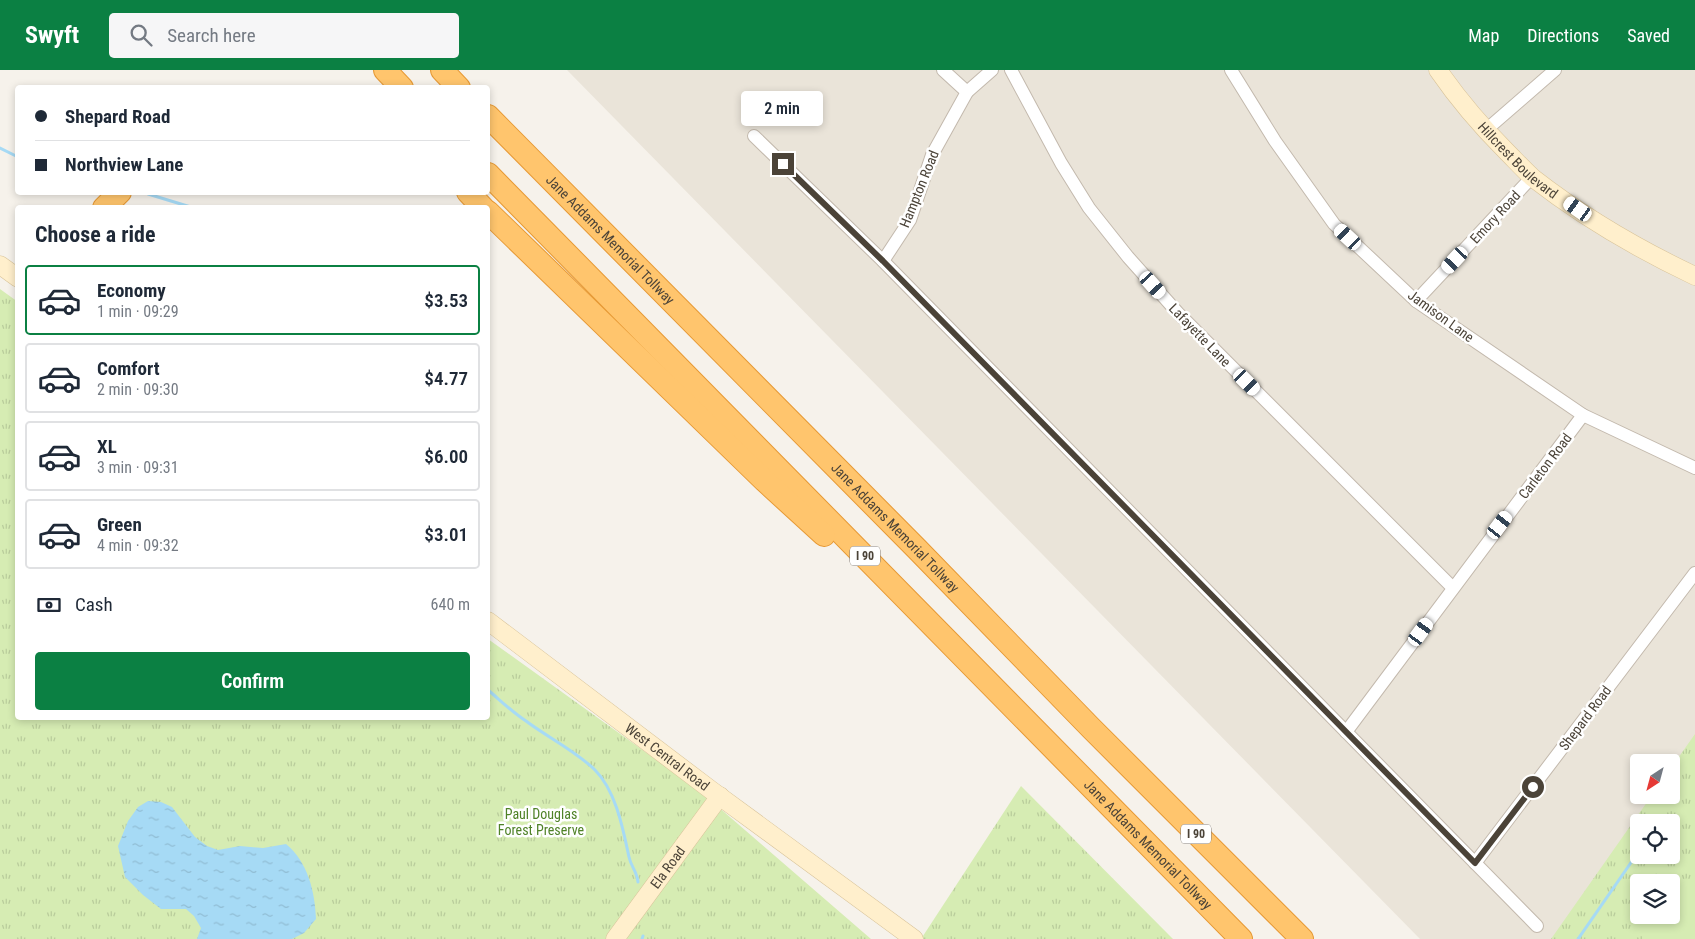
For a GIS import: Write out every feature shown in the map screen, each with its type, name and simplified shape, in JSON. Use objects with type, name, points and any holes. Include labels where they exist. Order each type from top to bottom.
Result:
[{"type":"highway","points":[[385,70],[399,85]]},
{"type":"highway","points":[[442,70],[456,85]]},
{"type":"highway","name":"Jane Addams Memorial Tollway","points":[[490,118],[910,542],[1091,728],[1302,939]]},
{"type":"highway","name":"Jane Addams Memorial Tollway","points":[[490,176],[1241,939]]},
{"type":"highway","points":[[107,205],[117,195]]},
{"type":"highway","points":[[471,195],[480,205]]},
{"type":"highway","points":[[490,214],[765,481],[1006,700]]},
{"type":"street","points":[[943,70],[967,92]]},
{"type":"street","name":"Hampton Road","points":[[883,261],[910,220],[932,155],[967,92],[992,70]]},
{"type":"street","name":"Lafayette Lane","points":[[1011,70],[1061,162],[1089,208],[1128,257],[1178,313],[1453,588]]},
{"type":"street","name":"Jamison Lane","points":[[1231,70],[1275,141],[1334,224],[1416,301],[1583,415],[1695,468]]},
{"type":"street","name":"Hillcrest Boulevard","points":[[1438,70],[1450,88],[1486,130],[1532,177],[1608,230],[1659,259],[1695,276]]},
{"type":"street","points":[[1486,130],[1555,70]]},
{"type":"street","points":[[754,136],[883,261],[1537,926]]},
{"type":"street","name":"Emory Road","points":[[1416,301],[1532,177]]},
{"type":"street","points":[[0,265],[15,276]]},
{"type":"street","name":"Carleton Road","points":[[1346,732],[1583,415]]},
{"type":"street","name":"Shepard Road","points":[[1475,863],[1695,573]]},
{"type":"street","name":"West Central Road","points":[[490,623],[914,939]]},
{"type":"street","name":"Ela Road","points":[[615,939],[720,796]]},
{"type":"shaded area","points":[[567,70],[1695,70],[1695,939],[1420,939]]},
{"type":"shaded area","points":[[802,91],[811,101],[807,105],[814,113],[803,124],[782,103],[793,92],[797,96]]},
{"type":"green space","name":"Paul Douglas Forest Preserve","points":[[0,289],[15,300],[15,720],[490,720],[490,640],[701,792],[871,939],[0,939]]},
{"type":"green space","points":[[1695,734],[1695,939],[1551,939],[1630,826],[1630,864],[1680,864],[1680,814],[1639,814],[1646,804],[1680,804],[1680,755]]},
{"type":"green space","points":[[1021,786],[1173,939],[921,939]]},
{"type":"green space","points":[[1687,878],[1695,884],[1695,939],[1642,939],[1653,924],[1680,924],[1680,887]]},
{"type":"water","points":[[148,801],[161,802],[172,807],[195,837],[207,846],[218,850],[240,846],[263,848],[286,844],[294,851],[309,878],[314,898],[316,919],[304,933],[292,939],[197,939],[201,928],[194,916],[186,909],[161,909],[125,877],[118,846],[128,821],[138,807]]},
{"type":"waterway","points":[[0,148],[15,156]]},
{"type":"waterway","points":[[151,195],[184,205]]},
{"type":"waterway","points":[[490,692],[511,710],[595,770],[608,789],[618,811],[630,860],[638,882]]},
{"type":"waterway","points":[[1578,939],[1630,864]]},
{"type":"route","points":[[783,164],[883,261],[1475,863],[1533,787]]}]
